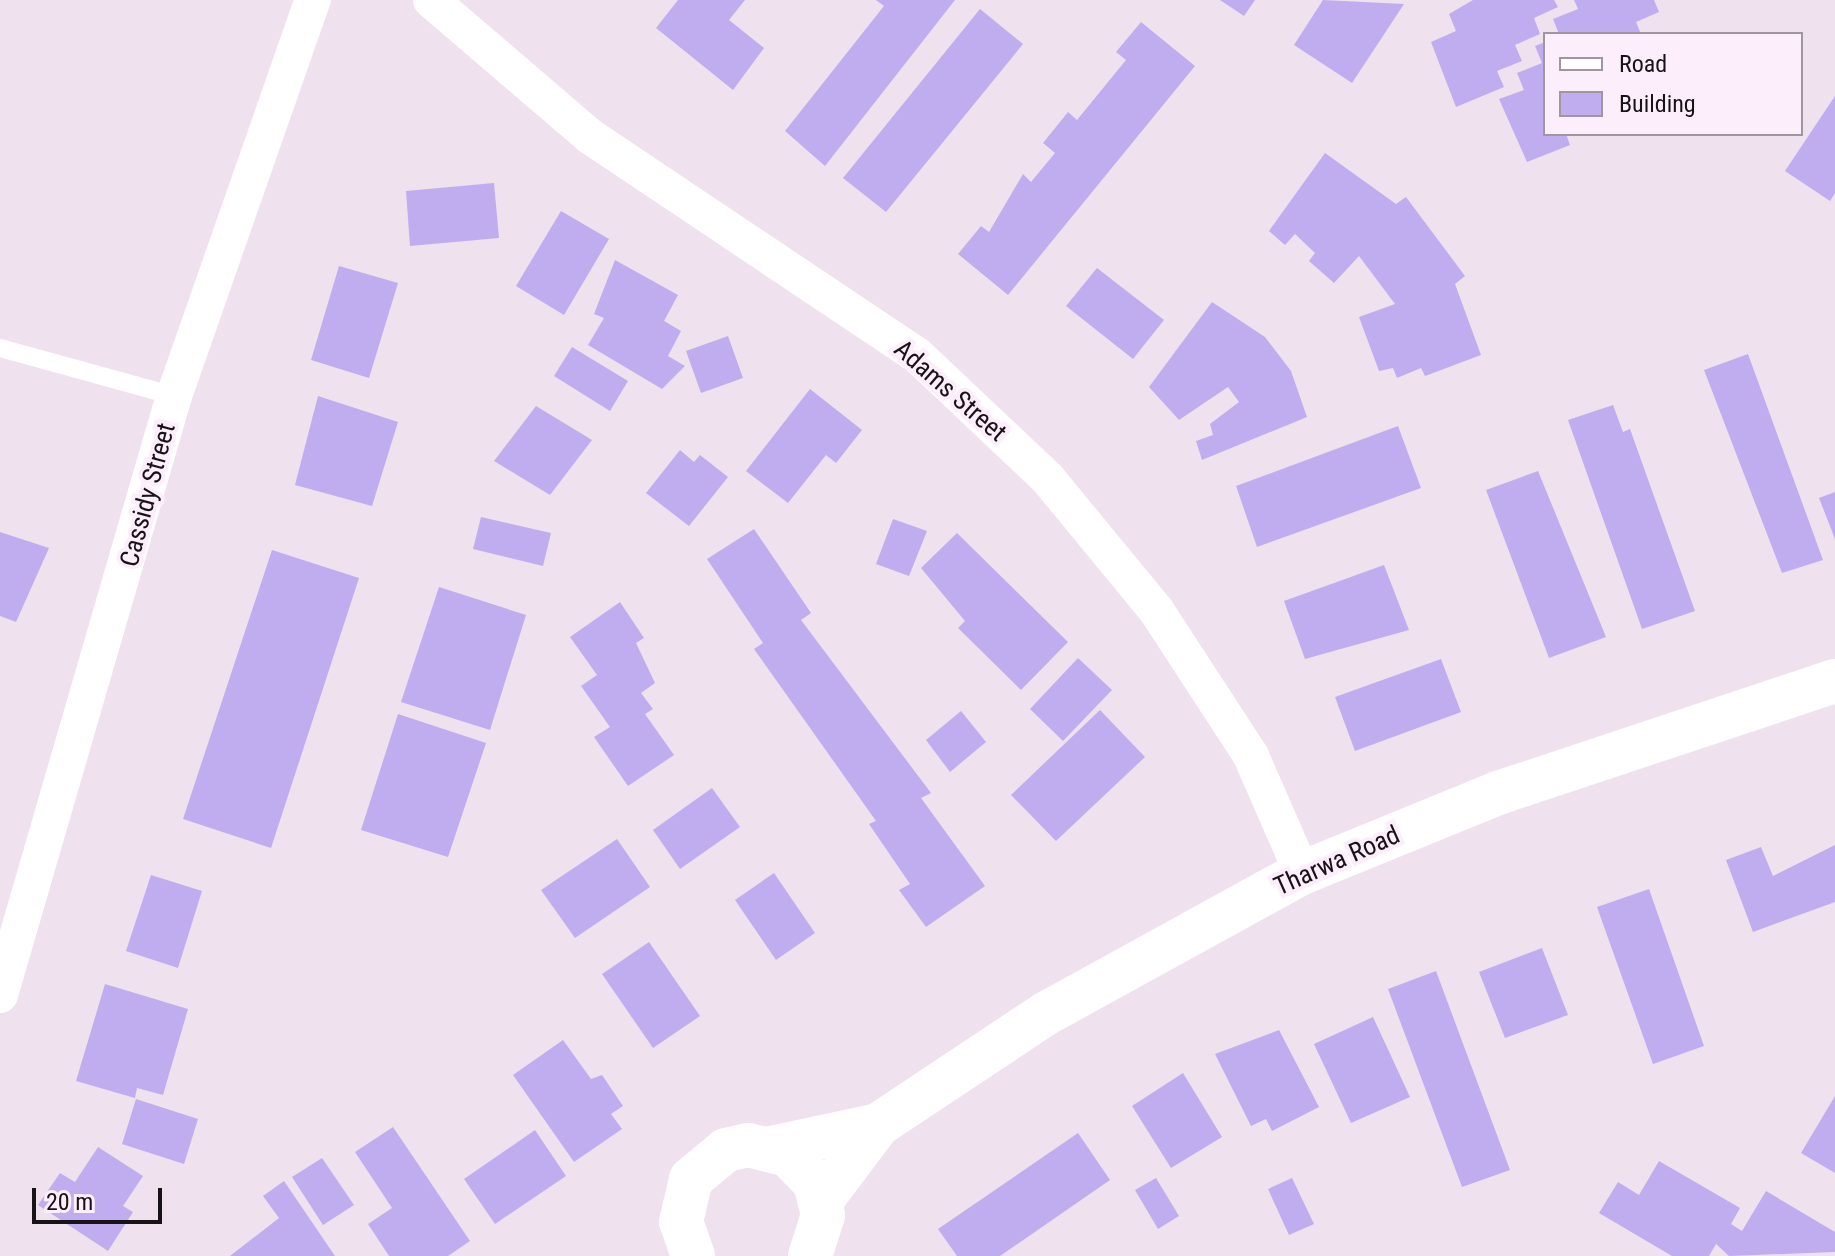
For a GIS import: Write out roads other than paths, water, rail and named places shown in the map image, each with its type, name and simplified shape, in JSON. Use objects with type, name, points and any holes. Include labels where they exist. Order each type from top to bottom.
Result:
[{"type":"street","name":"Cassidy Street","points":[[0,995],[174,396],[313,0]]},
{"type":"street","name":"Adams Street","points":[[431,0],[591,137],[917,355],[1048,479],[1156,610],[1242,742],[1302,873]]},
{"type":"street","name":"Tharwa Road","points":[[677,1245],[691,1179],[706,1161],[726,1150],[771,1148],[878,1125],[1045,1014],[1302,873],[1498,793],[1835,681]]},
{"type":"street","name":"Tharwa Road","points":[[818,1239],[878,1125]]},
{"type":"street","points":[[771,1148],[803,1167],[818,1239]]},
{"type":"lane","points":[[0,348],[174,396]]}]
